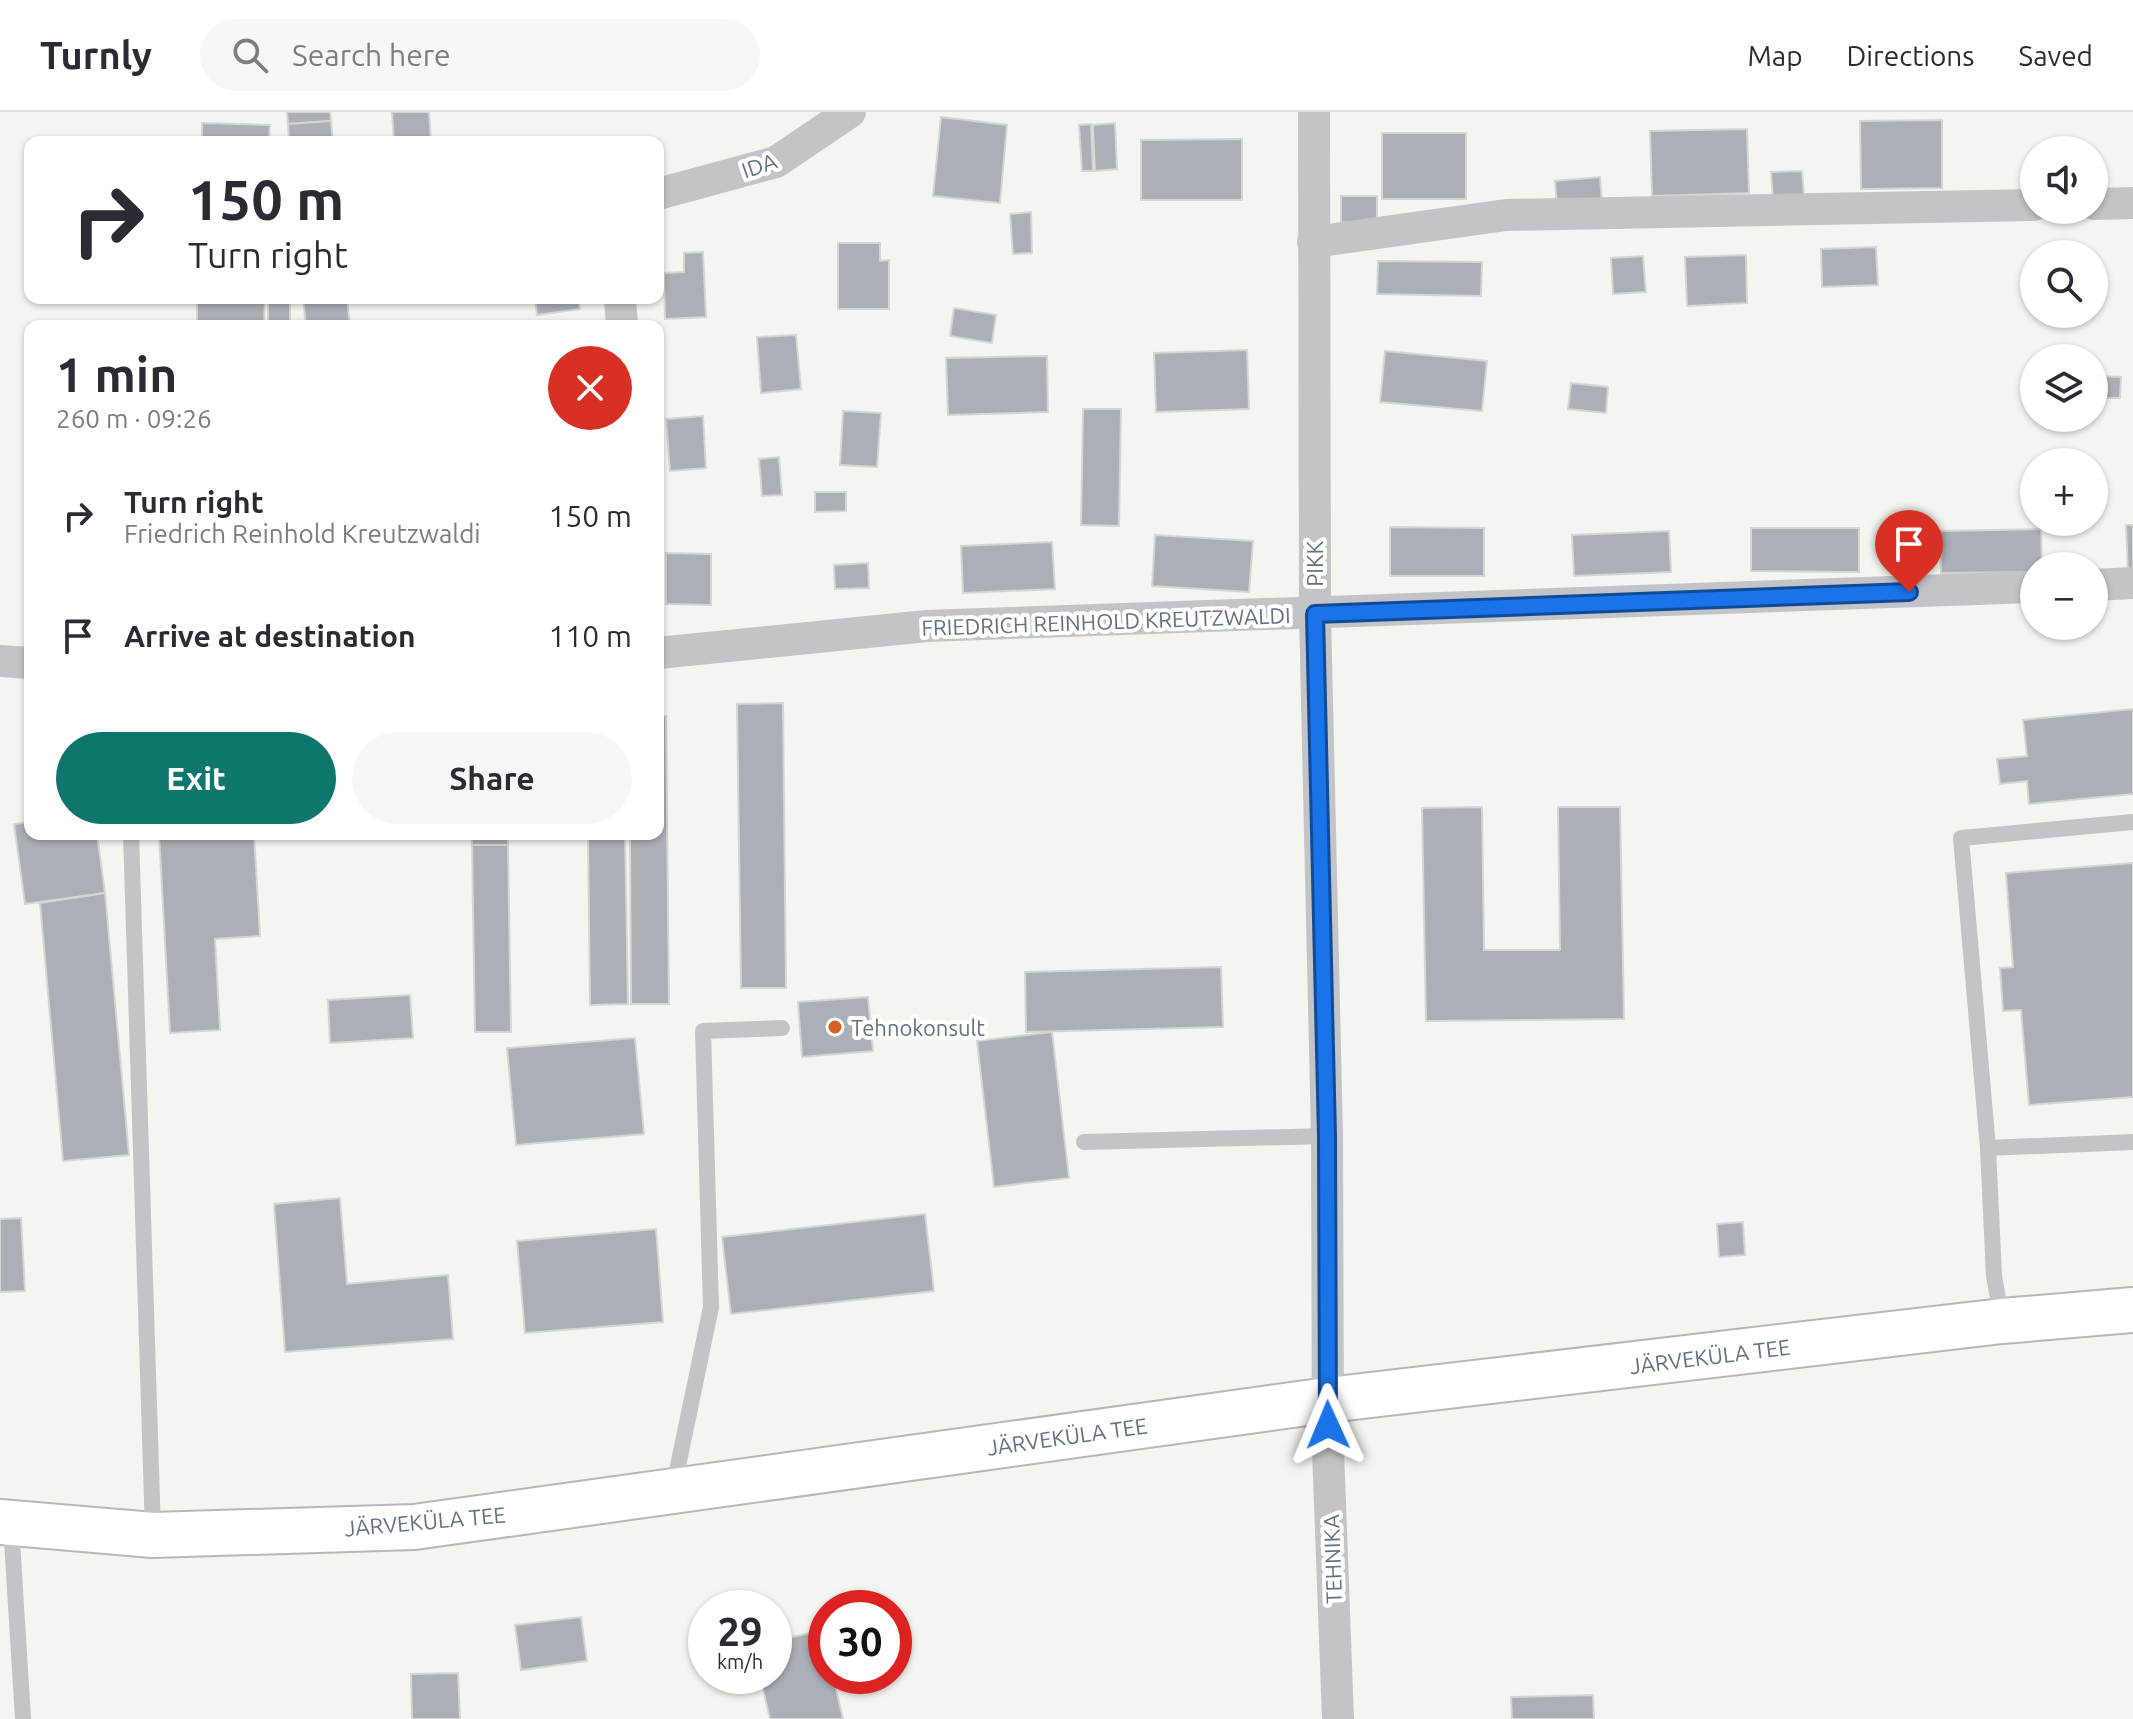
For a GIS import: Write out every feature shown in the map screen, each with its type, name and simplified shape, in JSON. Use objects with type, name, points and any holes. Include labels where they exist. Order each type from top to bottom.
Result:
[{"type":"main road","name":"JÄRVEKÜLA TEE","points":[[5,1523],[153,1535],[414,1527],[1328,1400],[2002,1321],[2133,1310]]},
{"type":"street","name":"IDA","points":[[664,192],[776,162],[850,112]]},
{"type":"street","name":"PIKK","points":[[1314,112],[1315,614],[1327,1136],[1328,1400]]},
{"type":"street","points":[[2108,204],[2133,203]]},
{"type":"street","points":[[1313,242],[1506,215],[2020,205]]},
{"type":"street","points":[[2108,584],[2133,583]]},
{"type":"street","name":"FRIEDRICH REINHOLD KREUTZWALDI","points":[[664,652],[927,626],[2020,588]]},
{"type":"street","points":[[0,661],[24,663]]},
{"type":"street","name":"TEHNIKA","points":[[1328,1400],[1338,1719]]},
{"type":"lane","points":[[2002,1321],[1994,1276],[1988,1148],[1961,838],[2133,822]]},
{"type":"lane","points":[[131,840],[153,1535]]},
{"type":"lane","points":[[673,1491],[711,1307],[703,1031],[782,1028]]},
{"type":"lane","points":[[1084,1142],[1327,1136]]},
{"type":"lane","points":[[1988,1148],[2133,1142]]},
{"type":"lane","points":[[5,1523],[23,1719]]},
{"type":"building","points":[[287,112],[330,112],[331,121],[288,124]]},
{"type":"building","points":[[392,112],[429,112],[431,136],[394,136]]},
{"type":"building","points":[[941,117],[1007,125],[1000,203],[933,196]]},
{"type":"building","points":[[1942,120],[1942,188],[1861,189],[1860,121]]},
{"type":"building","points":[[331,121],[332,136],[289,136],[288,124]]},
{"type":"building","points":[[202,123],[270,125],[269,136],[202,136]]},
{"type":"building","points":[[1115,123],[1117,169],[1095,171],[1093,125]]},
{"type":"building","points":[[1091,124],[1093,171],[1082,171],[1079,125]]},
{"type":"building","points":[[1747,129],[1749,193],[1652,196],[1650,131]]},
{"type":"building","points":[[1382,133],[1466,133],[1466,199],[1382,199]]},
{"type":"building","points":[[1242,139],[1242,200],[1141,200],[1141,140]]},
{"type":"building","points":[[1802,171],[1804,195],[1773,197],[1771,172]]},
{"type":"building","points":[[1600,177],[1602,203],[1557,207],[1555,181]]},
{"type":"building","points":[[1341,196],[1377,196],[1377,222],[1341,222]]},
{"type":"building","points":[[1031,212],[1032,253],[1013,254],[1010,214]]},
{"type":"building","points":[[838,243],[880,243],[880,261],[889,260],[889,309],[838,309]]},
{"type":"building","points":[[1876,247],[1878,285],[1822,287],[1821,249]]},
{"type":"building","points":[[703,252],[706,317],[665,319],[664,273],[684,272],[684,253]]},
{"type":"building","points":[[1746,255],[1747,303],[1687,306],[1685,257]]},
{"type":"building","points":[[1643,256],[1646,292],[1613,294],[1611,258]]},
{"type":"building","points":[[1378,261],[1482,262],[1481,296],[1377,294]]},
{"type":"building","points":[[197,304],[265,304],[264,320],[197,320]]},
{"type":"building","points":[[268,304],[290,304],[290,320],[268,320]]},
{"type":"building","points":[[304,304],[348,304],[349,320],[305,320]]},
{"type":"building","points":[[536,304],[579,304],[580,309],[537,315]]},
{"type":"building","points":[[954,308],[996,315],[992,343],[950,336]]},
{"type":"building","points":[[796,335],[801,389],[761,393],[757,337]]},
{"type":"building","points":[[1247,350],[1249,409],[1156,412],[1154,353]]},
{"type":"building","points":[[1385,351],[1487,361],[1482,411],[1380,402]]},
{"type":"building","points":[[1047,356],[1048,412],[948,415],[946,358]]},
{"type":"building","points":[[2108,377],[2121,377],[2120,398],[2108,398]]},
{"type":"building","points":[[1571,383],[1608,387],[1606,413],[1568,409]]},
{"type":"building","points":[[1083,409],[1121,409],[1119,526],[1081,525]]},
{"type":"building","points":[[843,411],[881,413],[877,467],[840,465]]},
{"type":"building","points":[[703,416],[706,468],[670,471],[666,419]]},
{"type":"building","points":[[779,457],[782,495],[762,496],[759,459]]},
{"type":"building","points":[[815,492],[846,492],[846,511],[815,512]]},
{"type":"building","points":[[2126,525],[2133,525],[2133,572],[2128,572]]},
{"type":"building","points":[[1390,527],[1484,528],[1484,576],[1390,576]]},
{"type":"building","points":[[1751,528],[1859,528],[1859,572],[1751,571]]},
{"type":"building","points":[[2020,529],[2020,536],[2041,536],[2042,552],[2020,552],[2020,572],[1941,573],[1940,531]]},
{"type":"building","points":[[1669,531],[1671,572],[1574,576],[1572,535]]},
{"type":"building","points":[[1155,535],[1253,541],[1249,592],[1152,586]]},
{"type":"building","points":[[1052,542],[1055,589],[963,593],[961,546]]},
{"type":"building","points":[[666,553],[711,554],[711,605],[666,604]]},
{"type":"building","points":[[868,563],[869,588],[835,589],[834,565]]},
{"type":"building","points":[[783,703],[786,988],[741,988],[737,704]]},
{"type":"building","points":[[2133,709],[2133,794],[2029,804],[2027,781],[2000,784],[1997,759],[2027,756],[2023,720]]},
{"type":"building","points":[[666,716],[669,1004],[631,1004],[630,840],[664,840]]},
{"type":"building","points":[[1482,807],[1484,950],[1560,950],[1558,807],[1620,807],[1624,1019],[1426,1021],[1422,808]]},
{"type":"building","points":[[24,823],[24,840],[98,840],[105,893],[25,904],[14,824]]},
{"type":"building","points":[[159,840],[254,840],[260,936],[215,939],[220,1030],[170,1033]]},
{"type":"building","points":[[472,840],[508,840],[508,845],[472,845]]},
{"type":"building","points":[[588,840],[625,840],[628,1004],[590,1005]]},
{"type":"building","points":[[472,845],[508,845],[511,1032],[475,1032]]},
{"type":"building","points":[[2133,863],[2133,1097],[2029,1105],[2021,1010],[2003,1011],[2000,968],[2013,967],[2006,873]]},
{"type":"building","points":[[105,893],[129,1155],[63,1161],[40,903]]},
{"type":"building","points":[[1221,967],[1223,1027],[1026,1032],[1025,972]]},
{"type":"building","points":[[410,995],[413,1038],[330,1043],[328,1000]]},
{"type":"building","name":"Tehnokonsult","points":[[868,997],[873,1051],[802,1057],[798,1002]]},
{"type":"building","points":[[1052,1032],[1069,1178],[994,1187],[977,1041]]},
{"type":"building","points":[[635,1038],[644,1134],[516,1145],[507,1048]]},
{"type":"building","points":[[340,1198],[347,1284],[448,1275],[453,1339],[285,1352],[274,1204]]},
{"type":"building","points":[[925,1214],[934,1291],[731,1314],[722,1237]]},
{"type":"building","points":[[21,1218],[25,1291],[0,1292],[0,1219]]},
{"type":"building","points":[[1743,1222],[1745,1255],[1719,1257],[1717,1224]]},
{"type":"building","points":[[656,1229],[663,1322],[525,1333],[517,1241]]},
{"type":"building","points":[[581,1617],[587,1661],[521,1670],[515,1625]]},
{"type":"building","points":[[808,1633],[808,1694],[837,1694],[843,1719],[770,1719],[764,1694],[792,1694],[792,1637]]},
{"type":"building","points":[[458,1673],[460,1719],[412,1719],[411,1674]]},
{"type":"building","points":[[1593,1695],[1594,1719],[1512,1719],[1511,1697]]},
{"type":"place","name":"Tehnokonsult","points":[[835,1027]]},
{"type":"route","points":[[1328,1425],[1327,1136],[1315,614],[1909,592]]}]
